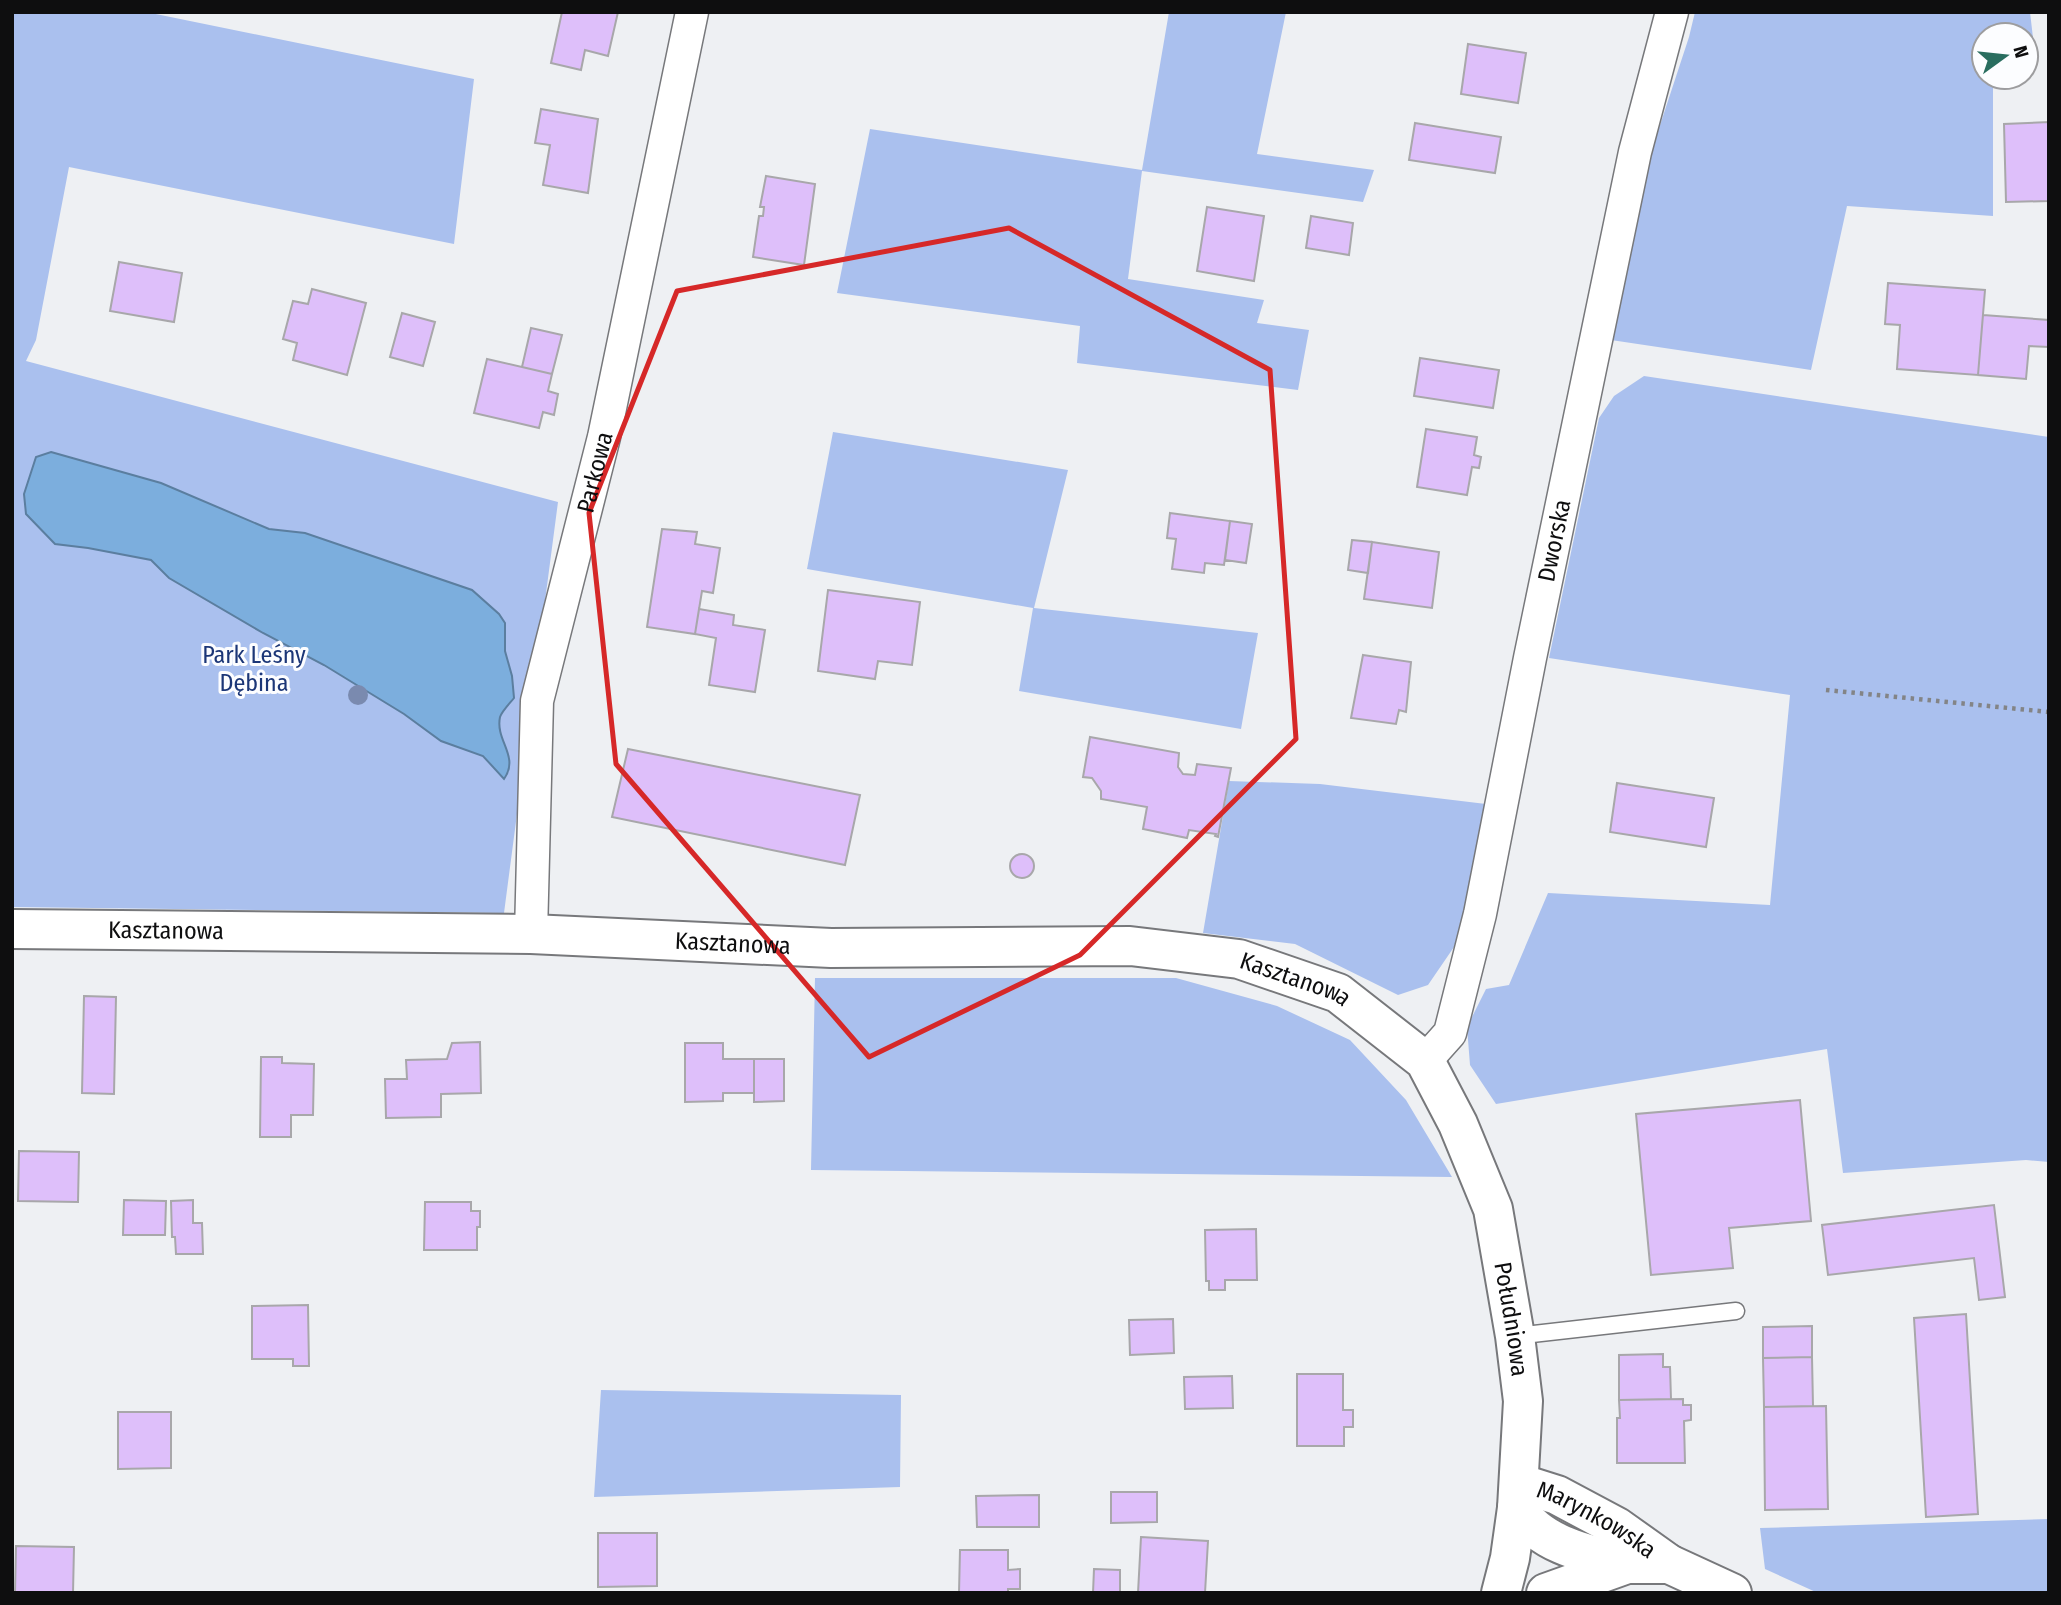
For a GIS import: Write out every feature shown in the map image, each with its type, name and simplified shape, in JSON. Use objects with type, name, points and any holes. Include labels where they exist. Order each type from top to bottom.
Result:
[{"type":"street","name":"Parkowa","points":[[531,934],[537,701],[604,437],[692,12]]},
{"type":"street","name":"Dworska","points":[[1425,1061],[1450,1033],[1480,914],[1626,191],[1672,12]]},
{"type":"street","name":"Kasztanowa","points":[[12,929],[531,934],[831,948],[1130,946],[1240,959],[1338,993],[1425,1061]]},
{"type":"street","name":"Południowa","points":[[1425,1061],[1458,1124],[1493,1209],[1515,1336],[1523,1401],[1518,1496],[1510,1559],[1501,1593]]},
{"type":"street","name":"Marynkowska","points":[[1518,1496],[1557,1495],[1617,1527],[1669,1564],[1732,1593]]},
{"type":"street","points":[[1518,1496],[1526,1523],[1541,1534],[1599,1557],[1628,1564]]},
{"type":"street","name":"Marynkowska","points":[[1546,1593],[1628,1564],[1669,1564]]},
{"type":"lane","points":[[1515,1336],[1736,1311]]},
{"type":"path","points":[[1826,690],[2049,712]]},
{"type":"highlighted area","points":[[1009,228],[1270,370],[1296,739],[1080,955],[869,1057],[616,764],[589,513],[677,291]]},
{"type":"green space","name":"Park Leśny Dębina","points":[[12,12],[146,12],[474,79],[454,244],[69,167],[36,340],[26,361],[558,502],[504,913],[12,907]]},
{"type":"green space","points":[[1169,12],[1286,12],[1257,154],[1374,170],[1363,202],[1142,171],[1128,279],[1264,300],[1257,323],[1309,330],[1298,390],[1077,363],[1080,326],[837,293],[870,129],[1142,170]]},
{"type":"green space","points":[[1695,12],[2030,12],[2031,21],[1970,21],[1970,91],[1993,91],[1993,216],[1847,206],[1811,370],[1611,340],[1641,183]]},
{"type":"green space","points":[[1644,376],[2049,437],[2049,1162],[2026,1160],[1843,1173],[1827,1049],[1496,1104],[1470,1065],[1467,1027],[1486,989],[1509,985],[1548,893],[1770,905],[1790,695],[1549,658],[1599,418],[1614,396]]},
{"type":"green space","points":[[833,432],[1068,470],[1034,608],[1258,633],[1241,729],[1019,691],[1033,608],[807,569]]},
{"type":"green space","points":[[1229,781],[1320,784],[1486,804],[1465,910],[1454,947],[1428,985],[1398,995],[1295,944],[1203,933]]},
{"type":"green space","points":[[815,978],[1176,978],[1277,1006],[1350,1040],[1406,1100],[1452,1177],[811,1170]]},
{"type":"green space","points":[[601,1390],[901,1395],[900,1487],[594,1497]]},
{"type":"green space","points":[[2049,1519],[2049,1593],[1818,1593],[1765,1569],[1760,1528]]},
{"type":"shaded area","points":[[51,452],[161,483],[269,529],[305,533],[472,590],[499,614],[505,623],[505,651],[512,676],[514,698],[500,717],[499,726],[509,763],[504,779],[483,756],[441,741],[404,714],[324,665],[169,578],[151,560],[55,544],[26,514],[24,494],[36,457]]},
{"type":"building","points":[[562,12],[618,12],[608,56],[585,50],[581,70],[551,63]]},
{"type":"building","points":[[1468,44],[1526,53],[1518,103],[1461,94]]},
{"type":"building","points":[[541,109],[598,119],[588,193],[543,185],[550,145],[535,143]]},
{"type":"building","points":[[2049,122],[2049,201],[2006,202],[2004,124]]},
{"type":"building","points":[[1415,123],[1501,137],[1495,173],[1409,160]]},
{"type":"building","points":[[766,176],[815,184],[804,265],[753,257],[759,216],[763,216],[764,207],[760,207]]},
{"type":"building","points":[[1207,207],[1264,216],[1254,281],[1197,271]]},
{"type":"building","points":[[1311,216],[1353,223],[1349,255],[1306,248]]},
{"type":"building","points":[[119,262],[182,273],[174,322],[110,311]]},
{"type":"building","points":[[1888,283],[1985,290],[1978,375],[1897,369],[1900,325],[1885,324]]},
{"type":"building","points":[[312,289],[366,303],[347,375],[293,360],[297,343],[283,339],[293,301],[308,304]]},
{"type":"building","points":[[402,313],[435,322],[423,366],[390,357]]},
{"type":"building","points":[[1983,315],[2049,320],[2049,347],[2029,346],[2026,379],[1978,375]]},
{"type":"building","points":[[531,328],[562,335],[552,374],[522,367]]},
{"type":"building","points":[[1420,358],[1499,370],[1493,408],[1414,396]]},
{"type":"building","points":[[487,359],[552,374],[548,391],[558,394],[554,415],[543,412],[539,428],[474,413]]},
{"type":"building","points":[[1426,429],[1477,437],[1474,455],[1481,457],[1479,468],[1472,467],[1467,495],[1417,487]]},
{"type":"building","points":[[1170,513],[1230,521],[1224,565],[1205,563],[1204,573],[1172,569],[1176,539],[1167,538]]},
{"type":"building","points":[[1230,521],[1252,524],[1246,563],[1225,560]]},
{"type":"building","points":[[662,529],[697,532],[695,544],[720,548],[713,593],[702,591],[695,634],[647,627]]},
{"type":"building","points":[[1352,540],[1372,542],[1368,573],[1348,570]]},
{"type":"building","points":[[1372,542],[1439,552],[1432,608],[1364,599]]},
{"type":"building","points":[[828,590],[920,602],[912,665],[878,661],[875,679],[818,671]]},
{"type":"building","points":[[699,609],[734,615],[733,625],[765,630],[755,692],[709,685],[716,638],[695,634]]},
{"type":"building","points":[[1363,655],[1411,662],[1406,712],[1399,710],[1396,724],[1351,718]]},
{"type":"building","points":[[1090,737],[1179,753],[1178,767],[1183,774],[1195,775],[1197,764],[1231,768],[1218,837],[1216,834],[1189,830],[1187,838],[1143,829],[1147,807],[1101,799],[1101,791],[1092,778],[1083,777]]},
{"type":"building","points":[[628,749],[860,795],[845,865],[612,817]]},
{"type":"building","points":[[1617,783],[1714,798],[1706,847],[1610,832]]},
{"type":"building","points":[[1022,854],[1033,861],[1034,866],[1027,877],[1022,878],[1011,871],[1010,866],[1017,855]]},
{"type":"building","points":[[84,996],[116,997],[114,1094],[82,1093]]},
{"type":"building","points":[[480,1042],[481,1093],[441,1094],[441,1117],[386,1118],[385,1079],[407,1079],[406,1060],[447,1059],[452,1043]]},
{"type":"building","points":[[685,1043],[723,1043],[723,1059],[754,1059],[754,1093],[723,1093],[723,1101],[685,1102]]},
{"type":"building","points":[[261,1057],[282,1057],[282,1063],[314,1064],[313,1115],[291,1115],[291,1137],[260,1137]]},
{"type":"building","points":[[754,1059],[784,1059],[784,1101],[754,1102]]},
{"type":"building","points":[[1800,1100],[1811,1221],[1729,1228],[1733,1268],[1651,1275],[1636,1114]]},
{"type":"building","points":[[19,1151],[79,1152],[78,1202],[18,1201]]},
{"type":"building","points":[[124,1200],[166,1201],[165,1235],[123,1235]]},
{"type":"building","points":[[193,1200],[193,1223],[202,1223],[203,1254],[176,1254],[175,1237],[172,1237],[171,1201]]},
{"type":"building","points":[[425,1202],[471,1202],[471,1211],[480,1211],[477,1250],[424,1250]]},
{"type":"building","points":[[1994,1205],[2005,1297],[1979,1300],[1974,1258],[1828,1275],[1822,1225]]},
{"type":"building","points":[[1256,1229],[1257,1280],[1225,1280],[1225,1290],[1209,1290],[1209,1281],[1206,1281],[1205,1230]]},
{"type":"building","points":[[308,1305],[309,1366],[293,1366],[293,1359],[252,1359],[252,1306]]},
{"type":"building","points":[[1966,1314],[1978,1514],[1926,1517],[1914,1318]]},
{"type":"building","points":[[1173,1319],[1174,1353],[1130,1355],[1129,1320]]},
{"type":"building","points":[[1812,1326],[1812,1357],[1763,1358],[1763,1327]]},
{"type":"building","points":[[1663,1354],[1663,1367],[1670,1367],[1671,1399],[1619,1400],[1619,1355]]},
{"type":"building","points":[[1812,1357],[1813,1406],[1764,1407],[1763,1358]]},
{"type":"building","points":[[1297,1374],[1343,1374],[1343,1410],[1353,1410],[1353,1427],[1344,1427],[1344,1446],[1297,1446]]},
{"type":"building","points":[[1232,1376],[1233,1408],[1185,1409],[1184,1377]]},
{"type":"building","points":[[1683,1399],[1683,1405],[1691,1405],[1691,1420],[1684,1421],[1685,1463],[1617,1463],[1619,1400]]},
{"type":"building","points":[[1826,1406],[1828,1509],[1765,1510],[1764,1407]]},
{"type":"building","points":[[118,1412],[171,1412],[171,1468],[118,1469]]},
{"type":"building","points":[[1111,1492],[1157,1492],[1157,1522],[1111,1523]]},
{"type":"building","points":[[1039,1495],[1039,1527],[977,1527],[976,1496]]},
{"type":"building","points":[[598,1533],[657,1533],[657,1586],[598,1587]]},
{"type":"building","points":[[1141,1537],[1208,1541],[1205,1593],[1138,1593]]},
{"type":"building","points":[[16,1546],[74,1547],[73,1593],[15,1593]]},
{"type":"building","points":[[960,1550],[1008,1550],[1008,1570],[1020,1569],[1020,1589],[1008,1589],[1008,1593],[959,1593]]},
{"type":"building","points":[[1094,1569],[1120,1570],[1120,1593],[1093,1593]]}]
